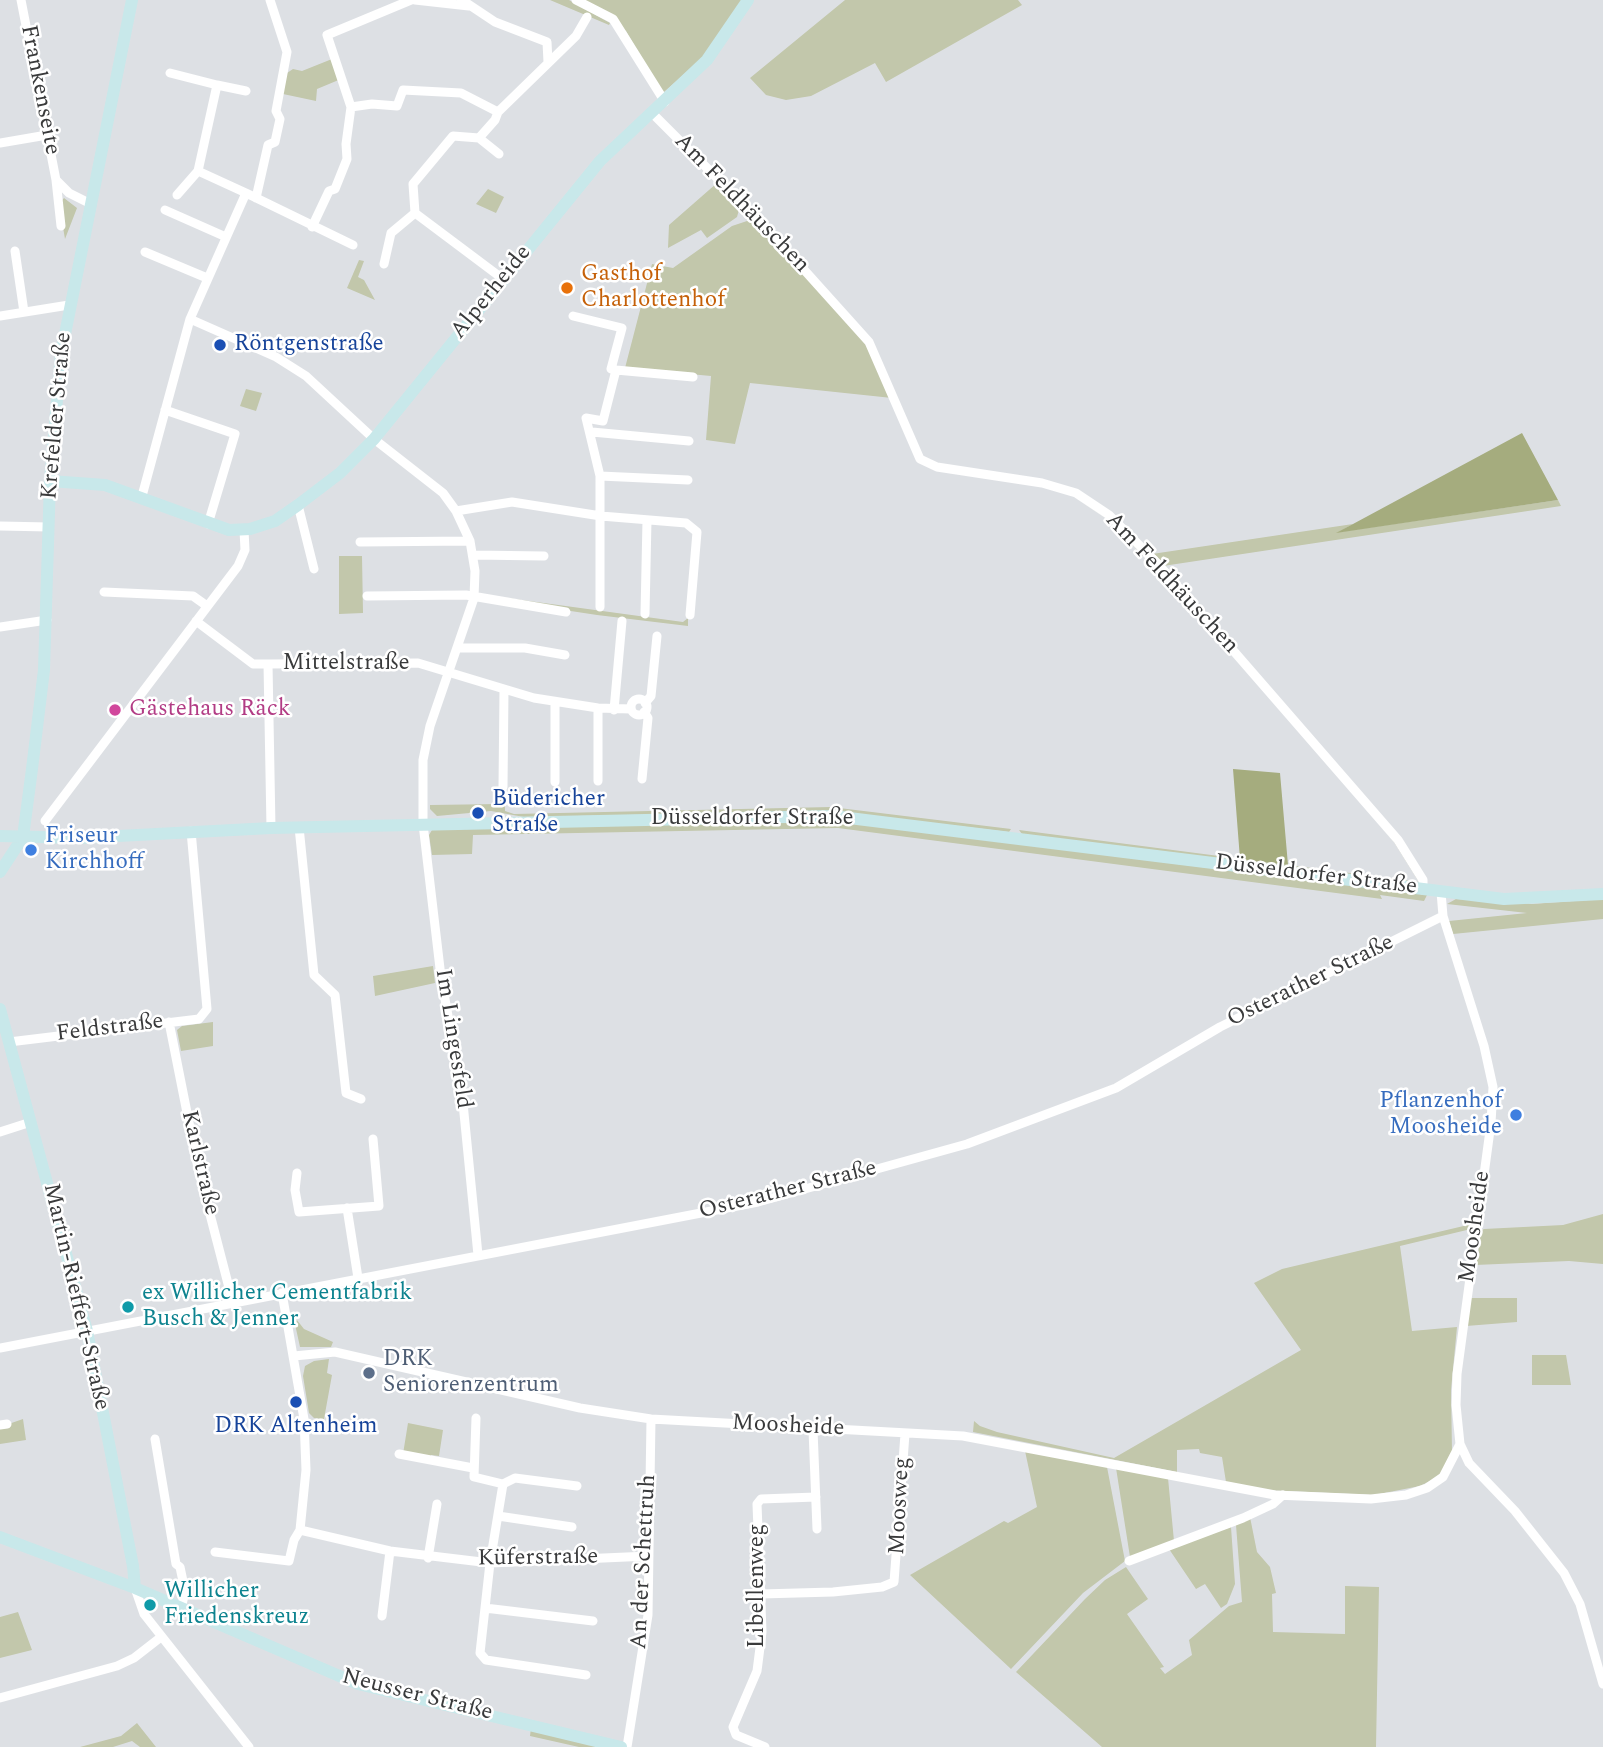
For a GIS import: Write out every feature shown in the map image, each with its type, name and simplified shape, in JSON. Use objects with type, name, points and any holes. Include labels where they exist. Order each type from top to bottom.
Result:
[{"type":"street","name":"Frankenseite","points":[[21,0],[56,180],[61,226]]},
{"type":"street","name":"Krefelder Straße","points":[[23,837],[47,620],[55,394],[69,305],[132,0]]},
{"type":"street","points":[[256,198],[268,145],[275,142],[280,120],[276,110],[288,52],[271,0]]},
{"type":"street","points":[[312,227],[329,191],[335,189],[347,159],[345,144],[351,107],[327,35],[413,0],[471,6]]},
{"type":"street","points":[[462,0],[495,22],[565,48]]},
{"type":"street","points":[[576,0],[613,19],[665,102]]},
{"type":"street","name":"Alperheide","points":[[244,530],[275,521],[298,505],[322,488],[374,439],[600,161],[665,102],[716,49],[748,0]]},
{"type":"street","points":[[479,138],[495,120],[498,112],[565,48],[587,17]]},
{"type":"street","points":[[547,42],[548,62]]},
{"type":"street","points":[[170,73],[246,91]]},
{"type":"street","points":[[177,195],[198,171],[217,85]]},
{"type":"street","points":[[351,107],[372,104],[397,106],[403,90],[461,93],[498,112]]},
{"type":"street","name":"Am Feldhäuschen","points":[[652,113],[762,223],[869,342],[920,459],[937,467],[1042,483],[1076,493],[1109,515],[1158,564],[1398,840],[1423,880],[1423,890]]},
{"type":"street","points":[[0,143],[47,135]]},
{"type":"street","points":[[499,154],[479,138],[453,136],[413,184],[415,214],[503,279]]},
{"type":"street","points":[[198,171],[353,245]]},
{"type":"street","name":"Frankenseite","points":[[56,180],[69,193],[89,203]]},
{"type":"street","points":[[142,496],[190,319],[246,193]]},
{"type":"street","points":[[164,210],[226,237]]},
{"type":"street","points":[[384,264],[391,233],[415,214]]},
{"type":"street","points":[[15,251],[24,312]]},
{"type":"street","points":[[145,252],[207,278]]},
{"type":"street","points":[[0,316],[69,305]]},
{"type":"street","points":[[573,316],[622,328],[611,369],[693,377]]},
{"type":"street","points":[[190,319],[292,366],[374,439],[431,482],[456,511],[470,541],[474,555],[474,598],[430,726],[423,761],[423,824]]},
{"type":"street","points":[[600,607],[600,476],[592,432],[586,418],[603,421],[616,370]]},
{"type":"street","points":[[165,410],[235,434],[208,524]]},
{"type":"street","points":[[592,432],[690,441]]},
{"type":"street","points":[[600,476],[688,480]]},
{"type":"street","points":[[45,821],[238,566],[245,550],[244,530],[208,524],[142,496],[105,485],[50,481]]},
{"type":"street","points":[[456,511],[512,502],[601,516],[686,523],[697,532],[690,615]]},
{"type":"street","points":[[298,505],[314,569]]},
{"type":"street","points":[[645,614],[647,520]]},
{"type":"street","points":[[0,526],[49,527]]},
{"type":"street","points":[[360,542],[470,541]]},
{"type":"street","points":[[474,555],[544,556]]},
{"type":"street","points":[[104,592],[193,596],[207,606]]},
{"type":"street","points":[[367,596],[466,595],[566,612]]},
{"type":"street","points":[[0,627],[47,620]]},
{"type":"street","name":"Mittelstraße","points":[[196,621],[253,664],[418,663],[451,671],[504,690],[555,702],[614,710],[631,709],[635,700],[645,707]]},
{"type":"street","points":[[614,710],[622,621]]},
{"type":"street","points":[[642,779],[648,718],[645,707],[650,696],[657,636]]},
{"type":"street","points":[[459,648],[525,648],[565,656]]},
{"type":"street","name":"Mittelstraße","points":[[268,664],[271,828]]},
{"type":"street","points":[[503,787],[504,690]]},
{"type":"street","points":[[555,702],[555,782]]},
{"type":"street","points":[[598,708],[598,781]]},
{"type":"street","name":"Düsseldorfer Straße","points":[[0,836],[80,838],[299,827],[833,816],[1504,899],[1603,894]]},
{"type":"street","name":"Im Lingesfeld","points":[[423,824],[441,977],[462,1093],[478,1255]]},
{"type":"street","points":[[299,827],[314,975],[335,995],[346,1093],[361,1099]]},
{"type":"street","name":"Feldstraße","points":[[9,1042],[199,1018],[207,1009],[191,831]]},
{"type":"street","points":[[0,872],[23,837]]},
{"type":"street","name":"Moosheide","points":[[1441,892],[1443,916],[1484,1046],[1493,1087],[1456,1386],[1460,1444],[1469,1463],[1515,1511],[1564,1573],[1581,1609],[1603,1684]]},
{"type":"street","name":"Osterather Straße","points":[[0,1348],[771,1199],[983,1138],[1116,1088],[1220,1027],[1443,916]]},
{"type":"street","name":"Martin-Rieffert-Straße","points":[[0,1009],[87,1331],[135,1588]]},
{"type":"street","name":"Karlstraße","points":[[169,1022],[198,1168],[233,1303]]},
{"type":"street","points":[[0,1132],[31,1122]]},
{"type":"street","points":[[296,1173],[295,1190],[299,1212],[379,1206],[373,1139]]},
{"type":"street","points":[[347,1208],[358,1278]]},
{"type":"street","points":[[215,1552],[289,1561],[294,1540],[300,1530],[306,1457],[304,1419],[282,1293]]},
{"type":"street","name":"Moosheide","points":[[294,1356],[335,1352],[580,1408],[650,1419],[813,1430],[962,1436],[1283,1495],[1371,1499],[1406,1495],[1427,1488],[1443,1477],[1460,1444]]},
{"type":"street","points":[[476,1418],[474,1477],[503,1484],[515,1478],[577,1486]]},
{"type":"street","name":"An der Schettruh","points":[[627,1747],[648,1615],[650,1419]]},
{"type":"street","points":[[813,1430],[817,1529]]},
{"type":"street","name":"Moosweg","points":[[761,1594],[875,1588],[890,1584],[896,1578],[905,1434]]},
{"type":"street","points":[[155,1439],[176,1564],[180,1567],[186,1594],[181,1609]]},
{"type":"street","points":[[399,1454],[473,1468]]},
{"type":"street","points":[[503,1484],[490,1563],[480,1653],[486,1660],[586,1675]]},
{"type":"street","points":[[1129,1561],[1233,1523],[1268,1507],[1283,1495]]},
{"type":"street","name":"Libellenweg","points":[[765,1747],[736,1735],[733,1727],[757,1671],[762,1632],[757,1504],[761,1499],[816,1497]]},
{"type":"street","points":[[428,1558],[437,1504]]},
{"type":"street","points":[[498,1516],[572,1527]]},
{"type":"street","name":"Küferstraße","points":[[300,1530],[428,1558],[490,1563],[649,1556]]},
{"type":"street","name":"Neusser Straße","points":[[0,1537],[135,1588],[358,1684],[621,1747]]},
{"type":"street","points":[[382,1616],[390,1551]]},
{"type":"street","points":[[135,1588],[141,1610],[248,1747]]},
{"type":"street","points":[[485,1608],[593,1620]]},
{"type":"street","points":[[0,1698],[117,1666],[134,1658],[161,1637]]},
{"type":"green space","points":[[550,0],[569,0],[610,23],[609,25]]},
{"type":"green space","points":[[581,0],[745,0],[711,50],[664,92],[660,90],[626,31]]},
{"type":"green space","points":[[845,0],[1018,0],[1022,5],[886,82],[875,63],[811,96],[786,100],[766,95],[750,78]]},
{"type":"green space","points":[[332,59],[341,79],[317,89],[316,101],[283,94],[287,73],[293,69],[302,71]]},
{"type":"green space","points":[[717,183],[740,206],[737,217],[707,238],[701,230],[668,248],[669,225]]},
{"type":"green space","points":[[488,189],[504,197],[496,213],[476,204]]},
{"type":"green space","points":[[64,198],[77,208],[65,239],[59,204]]},
{"type":"green space","points":[[753,219],[867,344],[892,398],[750,383],[735,444],[706,440],[711,376],[625,368],[652,264],[673,268],[732,226]]},
{"type":"green space","points":[[359,260],[364,261],[358,277],[364,280],[375,300],[347,288]]},
{"type":"green space","points":[[246,389],[262,393],[256,411],[240,406]]},
{"type":"green space","points":[[1522,433],[1558,500],[1336,533],[1353,524]]},
{"type":"green space","points":[[1075,497],[1107,517],[1186,598],[1337,774],[1164,577],[1106,518]]},
{"type":"green space","points":[[1558,500],[1561,506],[1163,566],[1152,554],[1353,524],[1339,532]]},
{"type":"green space","points":[[339,556],[362,556],[363,613],[339,614]]},
{"type":"green space","points":[[485,595],[683,622],[688,618],[688,626],[485,598]]},
{"type":"green space","points":[[1233,769],[1280,773],[1288,865],[1240,859]]},
{"type":"green space","points":[[1343,781],[1396,842],[1416,873],[1418,881],[1394,842]]},
{"type":"green space","points":[[501,787],[505,787],[505,811],[514,814],[831,807],[1011,829],[1009,832],[830,811],[524,817],[491,811],[437,816],[430,809],[430,805],[499,804]]},
{"type":"green space","points":[[824,820],[1427,895],[1424,901],[1380,895],[1382,899],[838,828],[473,835],[472,854],[432,855],[429,835],[432,830]]},
{"type":"green space","points":[[1019,830],[1419,882],[1022,834]]},
{"type":"green space","points":[[1456,899],[1532,904],[1603,899],[1603,919],[1453,934],[1449,921],[1527,913],[1447,904]]},
{"type":"green space","points":[[433,966],[435,983],[375,996],[373,976]]},
{"type":"green space","points":[[213,1022],[213,1046],[181,1051],[177,1030],[182,1026]]},
{"type":"green space","points":[[1603,1214],[1603,1264],[1569,1261],[1475,1265],[1480,1231],[1484,1229],[1563,1225]]},
{"type":"green space","points":[[1472,1224],[1471,1229],[1400,1246],[1412,1331],[1457,1327],[1451,1390],[1452,1452],[1447,1466],[1436,1478],[1420,1486],[1374,1495],[1265,1490],[1226,1482],[1222,1457],[1200,1453],[1199,1449],[1177,1450],[1177,1472],[973,1432],[974,1421],[997,1432],[1114,1458],[1301,1350],[1254,1283],[1282,1269]]},
{"type":"green space","points":[[1470,1298],[1517,1298],[1517,1322],[1466,1326]]},
{"type":"green space","points":[[293,1315],[304,1329],[333,1342],[331,1347],[300,1347]]},
{"type":"green space","points":[[1532,1355],[1566,1355],[1571,1385],[1532,1385]]},
{"type":"green space","points":[[329,1359],[327,1373],[332,1375],[324,1419],[314,1418],[309,1413],[303,1376],[305,1366],[314,1361]]},
{"type":"green space","points":[[23,1419],[26,1440],[0,1444],[0,1427]]},
{"type":"green space","points":[[408,1423],[443,1430],[439,1456],[431,1455],[431,1458],[403,1454]]},
{"type":"green space","points":[[1025,1451],[1107,1467],[1125,1561],[1083,1593],[1011,1669],[910,1575],[1004,1521],[1008,1523],[1037,1507]]},
{"type":"green space","points":[[1116,1468],[1168,1478],[1174,1541],[1130,1557]]},
{"type":"green space","points":[[1250,1517],[1257,1552],[1270,1567],[1276,1593],[1272,1594],[1273,1632],[1345,1634],[1345,1586],[1379,1587],[1376,1747],[1102,1747],[1016,1672],[1085,1599],[1105,1580],[1126,1567],[1148,1599],[1127,1614],[1164,1667],[1160,1668],[1165,1674],[1192,1655],[1189,1640],[1229,1606],[1242,1602],[1236,1525]]},
{"type":"green space","points":[[1231,1527],[1235,1584],[1227,1604],[1221,1608],[1205,1584],[1196,1589],[1169,1549]]},
{"type":"green space","points":[[18,1612],[32,1650],[0,1658],[0,1617]]},
{"type":"green space","points":[[137,1723],[156,1747],[140,1747],[132,1741],[113,1747],[80,1747],[121,1736]]},
{"type":"green space","points":[[531,1728],[609,1747],[579,1747],[530,1736]]},
{"type":"place","name":"Gasthof Charlottenhof","points":[[567,288]]},
{"type":"place","name":"Röntgenstraße","points":[[220,345]]},
{"type":"place","name":"Gästehaus Räck","points":[[115,710]]},
{"type":"place","name":"Büdericher Straße","points":[[478,813]]},
{"type":"place","name":"Friseur Kirchhoff","points":[[31,850]]},
{"type":"place","name":"Pflanzenhof Moosheide","points":[[1516,1115]]},
{"type":"place","name":"ex Willicher Cementfabrik Busch & Jenner","points":[[128,1307]]},
{"type":"place","name":"DRK Seniorenzentrum","points":[[369,1373]]},
{"type":"place","name":"DRK Altenheim","points":[[296,1402]]},
{"type":"place","name":"Willicher Friedenskreuz","points":[[150,1605]]}]
